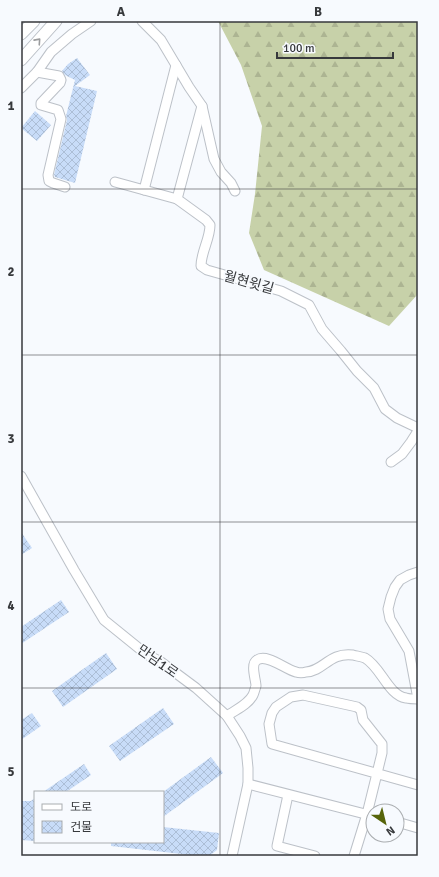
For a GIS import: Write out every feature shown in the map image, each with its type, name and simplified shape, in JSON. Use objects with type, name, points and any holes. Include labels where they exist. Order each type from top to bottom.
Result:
[{"type":"main road","points":[[21,34],[34,21]]},
{"type":"main road","points":[[21,60],[56,21]]},
{"type":"street","points":[[21,88],[37,72],[50,52],[91,21]]},
{"type":"street","points":[[142,21],[161,40],[202,106],[214,159],[221,172],[231,183],[235,191]]},
{"type":"street","points":[[144,190],[176,65]]},
{"type":"street","points":[[37,72],[60,76],[61,80],[60,83],[40,103],[58,110],[61,119],[48,175],[49,181],[65,187]]},
{"type":"street","points":[[115,182],[177,199],[202,106]]},
{"type":"street","name":"월현윗길","points":[[177,199],[206,220],[210,225],[210,231],[201,260],[202,266],[207,270],[281,291],[309,305],[322,329],[357,371],[374,388],[384,410],[418,429],[402,454],[391,462]]},
{"type":"street","name":"만남1로","points":[[21,476],[104,620],[146,654],[161,662],[196,688],[227,716],[240,736],[246,748],[248,784],[232,856]]},
{"type":"street","points":[[227,716],[247,702],[252,696],[256,687],[254,663],[262,658],[272,661],[288,670],[307,672],[343,654],[359,656],[375,666],[397,695],[405,698],[418,699],[409,652],[390,619],[388,609],[395,587],[400,580],[418,572]]},
{"type":"street","points":[[372,803],[377,774],[382,753],[382,744],[362,720],[361,710],[357,707],[302,695],[291,697],[276,707],[272,713],[269,724],[272,744],[377,774],[418,785]]},
{"type":"street","points":[[248,784],[365,814]]},
{"type":"street","points":[[288,795],[278,846],[315,856]]},
{"type":"street","points":[[405,824],[418,828]]},
{"type":"street","points":[[354,856],[365,828]]},
{"type":"green space","points":[[218,21],[418,21],[418,294],[389,326],[264,270],[249,233],[255,194],[262,126],[241,65]]},
{"type":"building","points":[[77,58],[90,75],[75,86],[97,91],[75,183],[55,177],[54,175],[75,80],[65,75],[62,71],[68,64]]},
{"type":"building","points":[[35,111],[51,125],[37,141],[21,128]]},
{"type":"building","points":[[21,532],[32,548],[21,555]]},
{"type":"building","points":[[61,600],[69,612],[21,644],[21,627]]},
{"type":"building","points":[[106,653],[117,669],[63,707],[52,691]]},
{"type":"building","points":[[163,708],[174,724],[120,761],[109,746]]},
{"type":"building","points":[[32,713],[41,726],[21,740],[21,720]]},
{"type":"building","points":[[211,757],[223,773],[164,816],[164,791]]},
{"type":"building","points":[[84,764],[91,775],[67,791],[44,791]]},
{"type":"building","points":[[34,799],[34,841],[21,840],[21,801],[31,801]]},
{"type":"building","points":[[164,827],[219,833],[217,850],[209,856],[111,846],[111,843],[164,843]]}]
